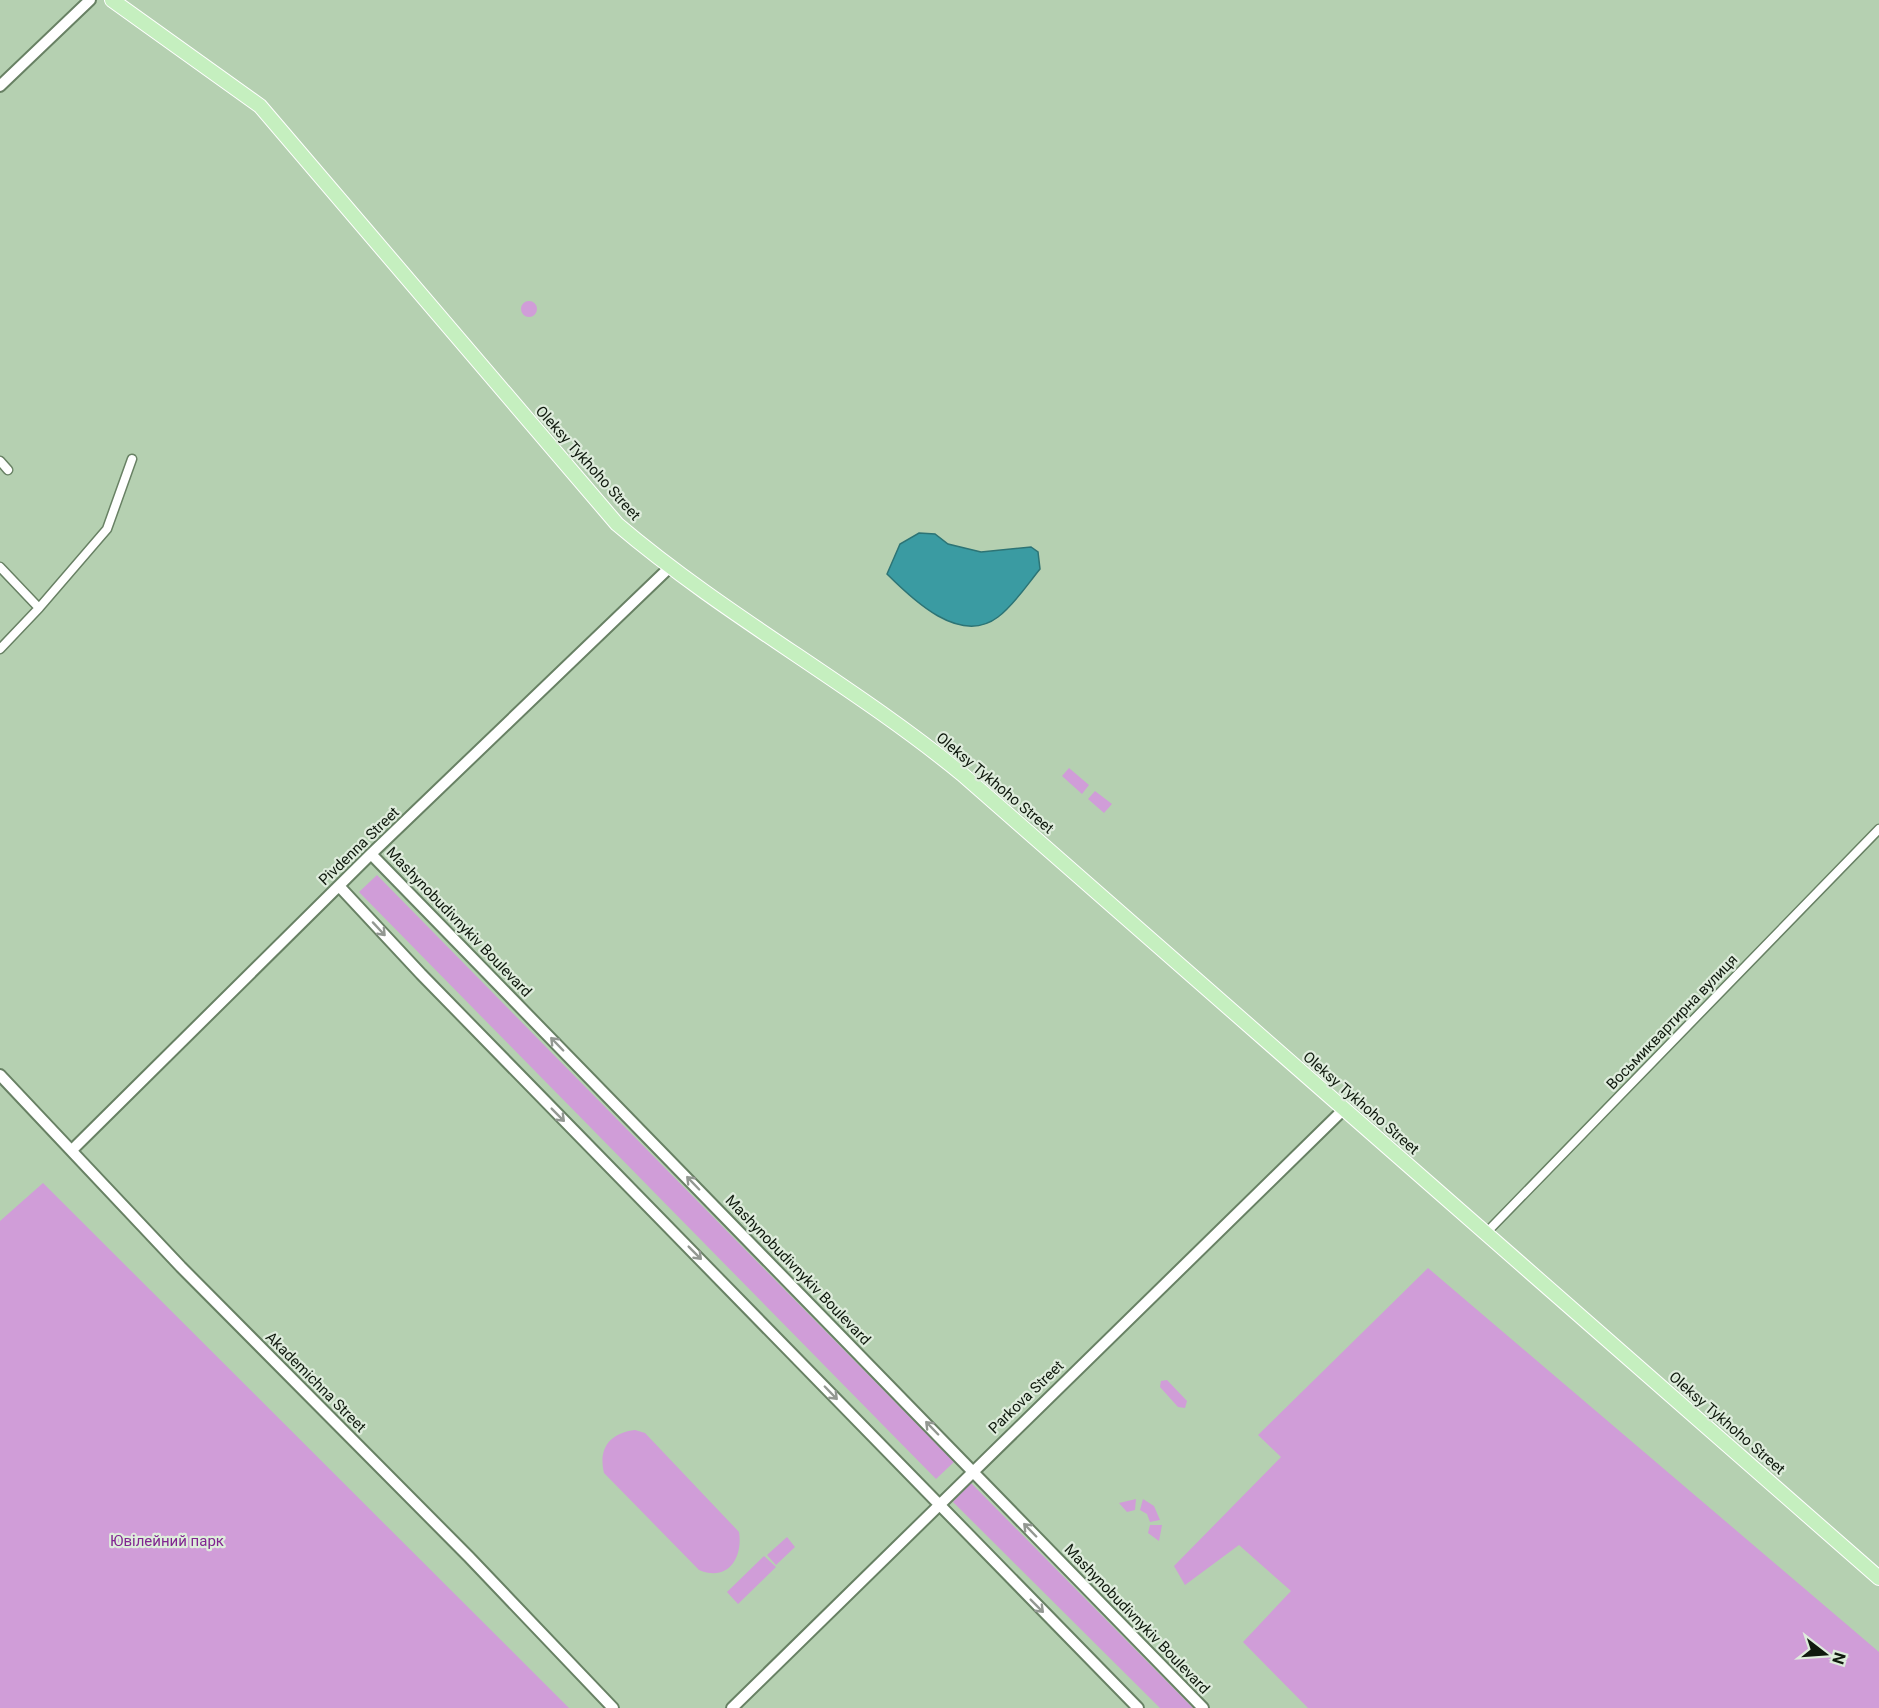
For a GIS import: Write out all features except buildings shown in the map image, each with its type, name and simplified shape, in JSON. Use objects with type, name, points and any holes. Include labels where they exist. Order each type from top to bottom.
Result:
[{"type":"main road","name":"Oleksy Tykhoho Street","points":[[112,0],[260,106],[617,524],[670,567],[937,753],[1879,1578]]},
{"type":"street","points":[[0,86],[90,0]]},
{"type":"street","points":[[0,649],[39,608],[107,529],[132,459]]},
{"type":"street","points":[[0,461],[8,470]]},
{"type":"street","points":[[0,567],[39,608]]},
{"type":"street","name":"Pivdenna Street","points":[[72,1150],[371,854],[670,567]]},
{"type":"street","name":"Восьмиквартирна вулиця","points":[[1485,1234],[1879,829]]},
{"type":"street","name":"Mashynobudivnykiv Boulevard","points":[[371,854],[1203,1708]]},
{"type":"street","points":[[339,886],[421,974],[1138,1708]]},
{"type":"street","name":"Akademichna Street","points":[[0,1075],[181,1267],[469,1557],[613,1708]]},
{"type":"street","name":"Parkova Street","points":[[732,1708],[1343,1110]]},
{"type":"green space","points":[[529,301],[535,303],[537,309],[535,315],[529,317],[523,315],[521,309],[523,303]]},
{"type":"green space","points":[[1069,768],[1089,785],[1082,794],[1062,776]]},
{"type":"green space","points":[[1095,791],[1112,804],[1104,813],[1088,799]]},
{"type":"green space","points":[[377,875],[954,1462],[936,1479],[359,892]]},
{"type":"green space","name":"Ювілейний парк","points":[[43,1183],[569,1708],[0,1708],[0,1221]]},
{"type":"green space","points":[[1428,1268],[1879,1652],[1879,1708],[1308,1708],[1243,1642],[1291,1591],[1239,1545],[1185,1585],[1174,1566],[1281,1457],[1258,1435]]},
{"type":"green space","points":[[1167,1380],[1187,1401],[1185,1408],[1178,1407],[1160,1387],[1161,1381]]},
{"type":"green space","points":[[635,1430],[645,1433],[739,1532],[739,1551],[736,1559],[725,1570],[709,1573],[699,1570],[604,1473],[603,1456],[608,1443],[619,1434]]},
{"type":"green space","points":[[971,1483],[1193,1708],[1160,1708],[953,1502]]},
{"type":"green space","points":[[1136,1499],[1135,1510],[1127,1512],[1119,1503]]},
{"type":"green space","points":[[1143,1499],[1154,1506],[1160,1520],[1150,1522],[1147,1514],[1140,1510]]},
{"type":"green space","points":[[1150,1525],[1162,1525],[1159,1541],[1148,1533]]},
{"type":"green space","points":[[787,1537],[795,1547],[776,1565],[767,1555]]},
{"type":"green space","points":[[764,1556],[776,1567],[738,1604],[727,1592]]},
{"type":"water","points":[[919,533],[935,534],[948,544],[981,552],[1031,547],[1038,552],[1040,569],[1015,601],[998,617],[983,625],[968,626],[953,623],[923,606],[887,574],[900,544]]}]
